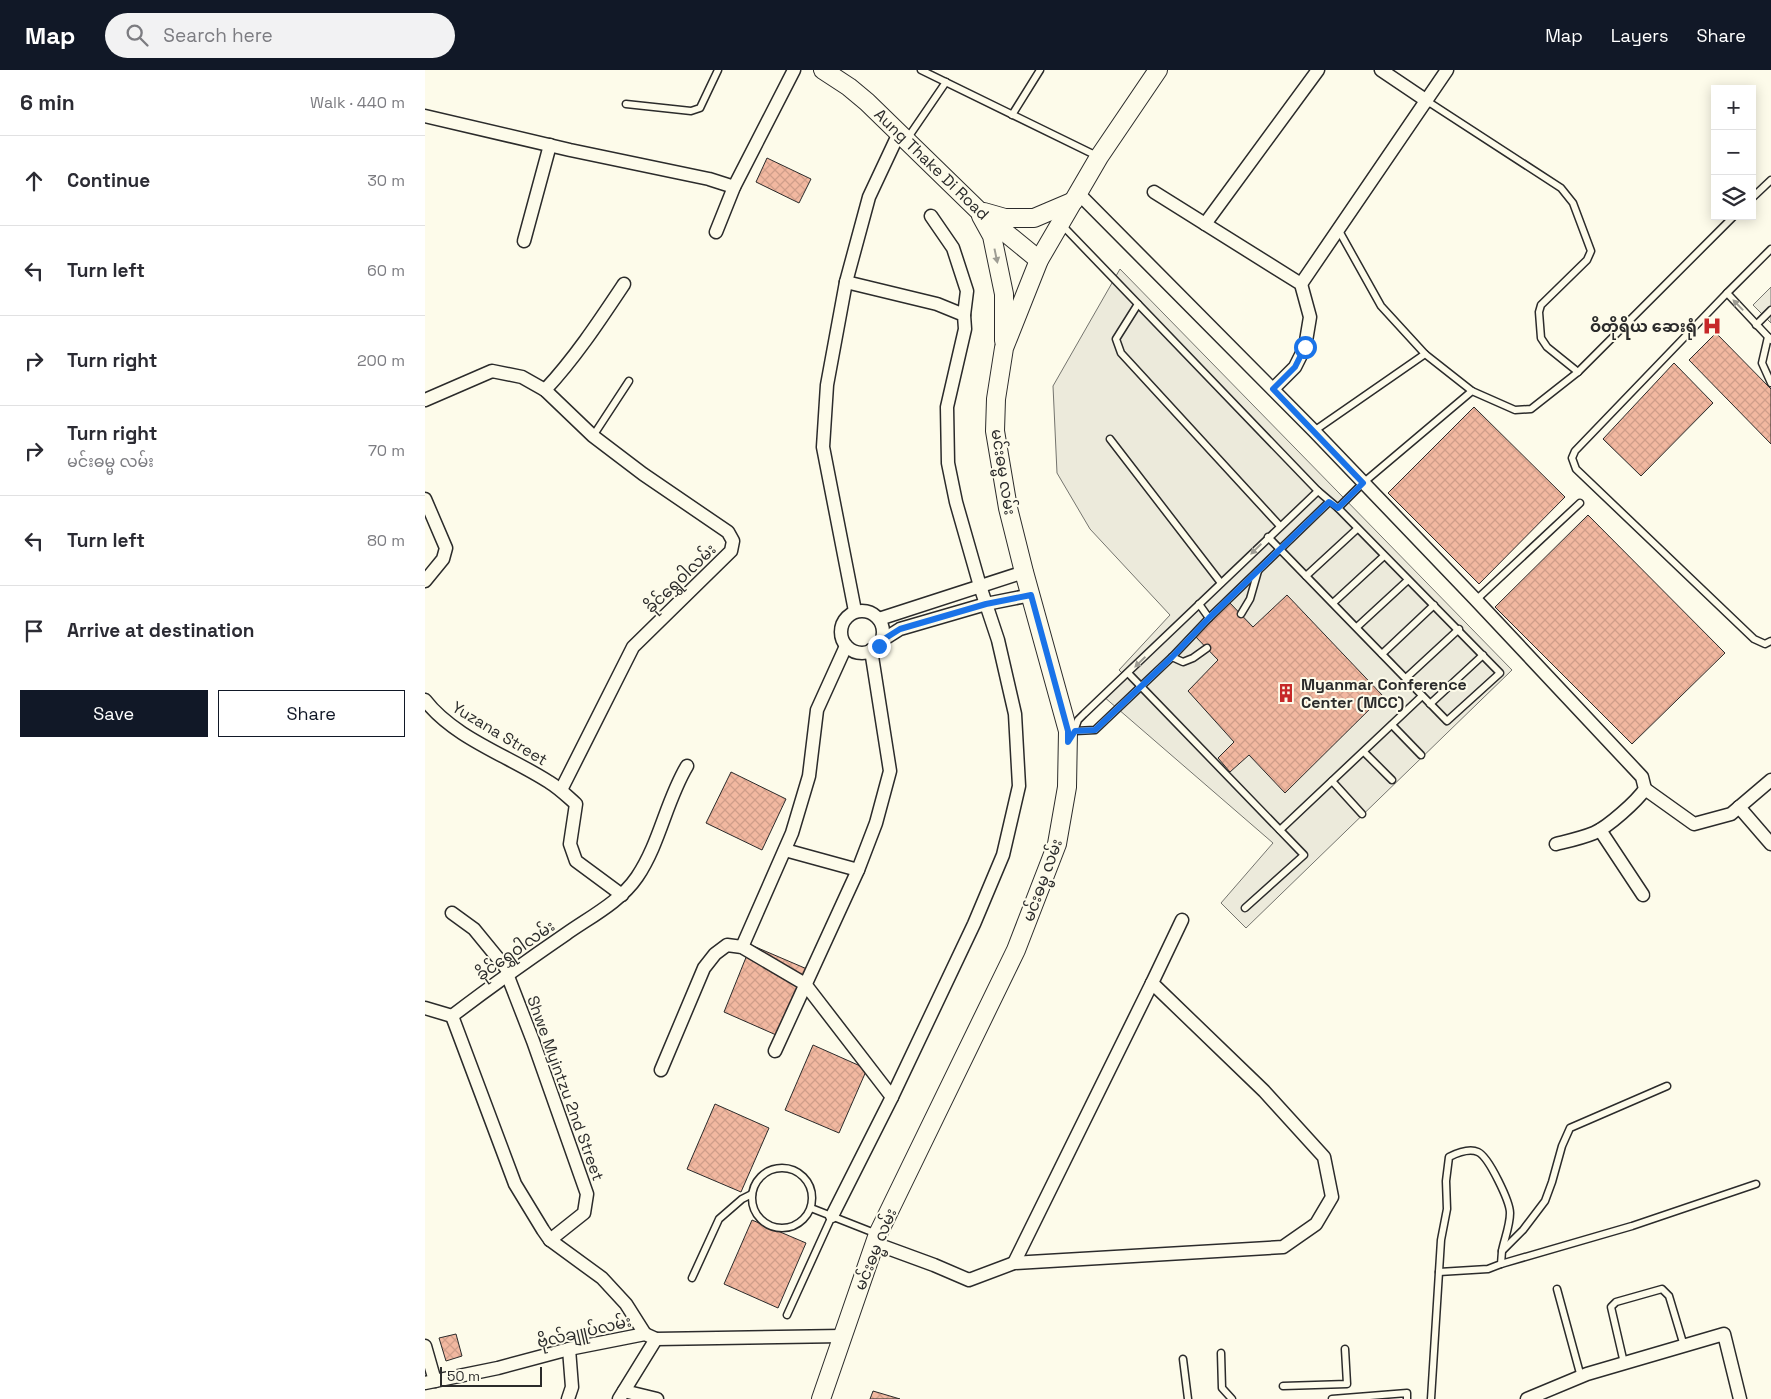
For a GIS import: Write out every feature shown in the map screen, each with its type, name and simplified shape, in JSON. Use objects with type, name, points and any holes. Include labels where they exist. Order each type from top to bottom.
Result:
[{"type":"main road","name":"Aung Thake Di Road","points":[[823,70],[849,87],[979,211],[1039,260]]},
{"type":"main road","name":"မင်းဓမ္မ လမ်း","points":[[821,1399],[876,1239],[1020,941],[1057,844],[1067,787],[1072,737],[1068,731],[1023,572],[995,431],[996,399],[1005,348],[1039,260],[1099,158],[1158,70]]},
{"type":"main road","points":[[979,211],[1005,218],[1034,218],[1047,214],[1076,197]]},
{"type":"main road","points":[[979,211],[992,236],[1004,294],[1003,327],[1005,348]]},
{"type":"street","points":[[716,232],[734,187],[794,70]]},
{"type":"street","points":[[1205,224],[1318,70]]},
{"type":"street","points":[[1381,70],[1427,101]]},
{"type":"street","points":[[1301,284],[1447,70]]},
{"type":"street","points":[[425,116],[709,179],[734,187]]},
{"type":"street","points":[[855,611],[823,447],[827,385],[846,282],[869,197],[903,137]]},
{"type":"street","points":[[524,241],[550,145]]},
{"type":"street","points":[[1154,192],[1301,284],[1310,317],[1305,347],[1295,367],[1273,389]]},
{"type":"street","points":[[1076,197],[1273,389],[1476,600],[1642,777],[1645,788],[1694,824],[1731,814],[1771,780]]},
{"type":"street","points":[[832,1216],[892,1097],[974,924],[1003,855],[1019,786],[1015,714],[998,640],[956,502],[948,464],[947,407],[965,329],[964,315],[967,291],[953,248],[931,216]]},
{"type":"street","points":[[846,282],[937,304],[964,315]]},
{"type":"street","points":[[545,390],[596,325],[624,284]]},
{"type":"street","name":"ခိုင်ရွှေဝါလမ်း","points":[[425,400],[492,371],[522,377],[545,390],[593,436],[643,474],[728,532],[733,541],[731,551],[633,647],[561,790]]},
{"type":"street","points":[[425,499],[446,548],[443,559],[425,581]]},
{"type":"street","points":[[879,619],[1023,572]]},
{"type":"street","points":[[881,641],[900,629],[986,604],[1031,595]]},
{"type":"street","points":[[855,611],[868,611],[879,619],[883,626],[883,633],[879,646],[863,654],[852,651],[846,646],[840,633],[841,626],[844,620],[855,611]]},
{"type":"street","points":[[742,947],[793,833],[809,776],[817,710],[846,646]]},
{"type":"street","points":[[775,1051],[858,870],[876,824],[890,771],[871,650]]},
{"type":"street","name":"Yuzana Street","points":[[425,700],[434,712],[463,732],[561,790]]},
{"type":"street","name":"ခိုင်ရွှေဝါလမ်း","points":[[452,1016],[509,973],[622,894],[637,876],[657,838],[687,766]]},
{"type":"street","points":[[1555,844],[1600,830],[1640,796],[1645,788]]},
{"type":"street","points":[[561,790],[576,804],[570,844],[576,861],[622,894]]},
{"type":"street","points":[[1739,807],[1771,844]]},
{"type":"street","points":[[1600,830],[1643,895]]},
{"type":"street","points":[[785,850],[858,870]]},
{"type":"street","name":"Shwe Myintzu 2nd Street","points":[[452,913],[474,929],[509,973],[587,1194],[584,1213],[550,1240]]},
{"type":"street","points":[[1014,1264],[1182,920]]},
{"type":"street","points":[[661,1070],[704,968],[715,954],[727,945],[742,947],[805,984],[892,1097]]},
{"type":"street","points":[[876,1239],[969,1280],[1014,1264],[1283,1247],[1316,1224],[1332,1197],[1324,1158],[1264,1091],[1152,984]]},
{"type":"street","points":[[425,1008],[452,1016],[515,1184],[550,1240],[602,1278],[626,1304],[651,1337],[621,1395],[657,1399]]},
{"type":"street","points":[[1527,1399],[1581,1377],[1724,1334],[1737,1398]]},
{"type":"street","name":"ဗိုလ်ချူပ်လမ်း","points":[[430,1382],[499,1368],[569,1350],[651,1337],[843,1336]]},
{"type":"street","points":[[425,1346],[430,1382]]},
{"type":"street","points":[[568,1399],[572,1387],[569,1350]]},
{"type":"lane","points":[[626,104],[691,110],[700,108],[718,70]]},
{"type":"lane","points":[[921,70],[1099,158]]},
{"type":"lane","points":[[1011,115],[1040,70]]},
{"type":"lane","points":[[903,137],[946,82]]},
{"type":"lane","points":[[1427,101],[1561,188],[1573,203],[1591,251],[1587,260],[1541,305],[1539,312],[1541,338],[1547,347],[1578,372]]},
{"type":"lane","points":[[1756,194],[1771,180]]},
{"type":"lane","points":[[1338,230],[1381,306],[1425,354],[1472,391],[1515,410],[1531,409],[1578,372],[1730,220]]},
{"type":"lane","points":[[1060,224],[1318,492],[1338,508],[1501,673],[1447,721],[1268,537]]},
{"type":"lane","points":[[1771,249],[1575,451],[1572,458],[1576,469],[1753,639],[1765,644],[1771,641]]},
{"type":"lane","points":[[1727,294],[1769,339],[1762,363],[1771,383]]},
{"type":"lane","points":[[1137,304],[1116,339],[1121,353],[1280,526]]},
{"type":"lane","points":[[1756,325],[1771,310]]},
{"type":"lane","points":[[1313,431],[1425,354]]},
{"type":"lane","points":[[593,436],[629,381]]},
{"type":"lane","points":[[1338,508],[1363,483],[1472,391]]},
{"type":"lane","points":[[1110,439],[1221,583]]},
{"type":"lane","points":[[1072,737],[1078,720],[1268,537],[1318,492]]},
{"type":"lane","points":[[1072,737],[1095,730],[1329,502]]},
{"type":"lane","points":[[1476,600],[1580,503]]},
{"type":"lane","points":[[1306,576],[1357,529]]},
{"type":"lane","points":[[1333,603],[1384,556]]},
{"type":"lane","points":[[1241,614],[1250,599],[1258,570]]},
{"type":"lane","points":[[1357,627],[1408,580]]},
{"type":"lane","points":[[1199,604],[1209,618]]},
{"type":"lane","points":[[1382,654],[1434,605]]},
{"type":"lane","points":[[1406,678],[1459,629]]},
{"type":"lane","points":[[1172,657],[1183,662],[1193,658],[1207,648]]},
{"type":"lane","points":[[1430,704],[1483,655]]},
{"type":"lane","points":[[1128,673],[1303,855],[1245,908]]},
{"type":"lane","points":[[1280,830],[1422,696]]},
{"type":"lane","points":[[1392,725],[1421,755]]},
{"type":"lane","points":[[1364,752],[1392,780]]},
{"type":"lane","points":[[1332,781],[1363,814]]},
{"type":"lane","points":[[1502,1251],[1523,1230],[1545,1201],[1561,1146],[1570,1128],[1667,1086]]},
{"type":"lane","points":[[1431,1399],[1441,1240],[1447,1208],[1446,1181],[1449,1157],[1459,1152],[1477,1152],[1484,1156],[1502,1188],[1510,1212],[1501,1264]]},
{"type":"lane","points":[[787,1169],[801,1176],[812,1190],[813,1200],[811,1208],[797,1224],[776,1228],[758,1216],[752,1202],[753,1194],[755,1186],[764,1174],[771,1170],[787,1169]]},
{"type":"lane","points":[[1439,1272],[1488,1269],[1633,1226],[1757,1184]]},
{"type":"lane","points":[[691,1278],[719,1219],[742,1199],[753,1194]]},
{"type":"lane","points":[[811,1208],[832,1216],[876,1239]]},
{"type":"lane","points":[[787,1315],[832,1216]]},
{"type":"lane","points":[[1625,1363],[1611,1307],[1616,1302],[1662,1288],[1669,1296],[1684,1346]]},
{"type":"lane","points":[[1557,1289],[1581,1377]]},
{"type":"lane","points":[[1283,1386],[1347,1384],[1345,1349]]},
{"type":"lane","points":[[1221,1353],[1222,1388],[1232,1399]]},
{"type":"lane","points":[[1183,1360],[1188,1399]]},
{"type":"lane","points":[[1329,1385],[1332,1399],[1407,1393],[1407,1399]]},
{"type":"shaded area","points":[[1120,269],[1512,670],[1246,928],[1221,903],[1273,843],[1103,696],[1125,676],[1119,670],[1170,615],[1090,529],[1057,473],[1053,386]]},
{"type":"shaded area","points":[[1771,287],[1771,323],[1753,305]]},
{"type":"building","points":[[767,158],[811,179],[799,203],[756,182]]},
{"type":"building","points":[[1716,333],[1771,389],[1771,444],[1689,360]]},
{"type":"building","points":[[1674,363],[1713,403],[1641,476],[1603,439]]},
{"type":"building","points":[[1474,407],[1565,497],[1479,584],[1388,493]]},
{"type":"building","points":[[1588,515],[1725,653],[1632,744],[1495,607]]},
{"type":"building","name":"Myanmar Conference Center (MCC)","points":[[1287,595],[1383,696],[1285,793],[1249,755],[1230,772],[1218,758],[1234,742],[1188,691],[1218,660],[1194,635],[1229,602],[1253,627]]},
{"type":"building","points":[[731,772],[786,799],[762,850],[706,823]]},
{"type":"building","points":[[751,945],[807,969],[783,1038],[724,1012]]},
{"type":"building","points":[[813,1045],[867,1069],[839,1133],[785,1110]]},
{"type":"building","points":[[715,1104],[769,1128],[741,1192],[687,1169]]},
{"type":"building","points":[[752,1220],[806,1243],[778,1308],[724,1284]]},
{"type":"building","points":[[456,1334],[462,1356],[446,1361],[439,1338]]},
{"type":"building","points":[[873,1391],[900,1399],[870,1399]]},
{"type":"place","name":"ဝိတိုရိယ ဆေးရုံ","points":[[1712,326]]},
{"type":"place","name":"Myanmar Conference Center (MCC)","points":[[1286,693]]},
{"type":"route","points":[[879,646],[881,641],[900,629],[986,604],[1031,595],[1068,731],[1068,742],[1075,731],[1095,730],[1329,502],[1338,508],[1363,483],[1273,389],[1295,367],[1305,347]]}]
